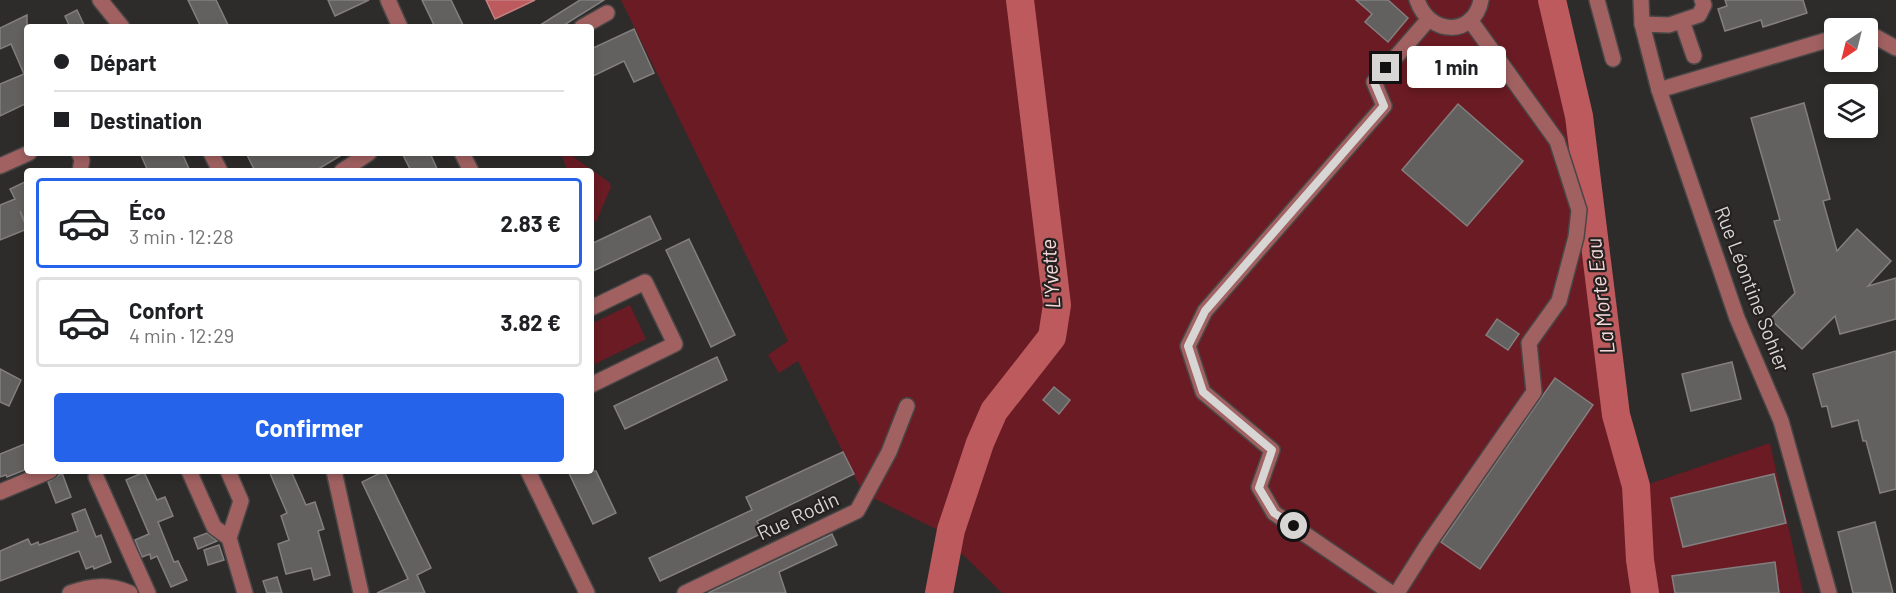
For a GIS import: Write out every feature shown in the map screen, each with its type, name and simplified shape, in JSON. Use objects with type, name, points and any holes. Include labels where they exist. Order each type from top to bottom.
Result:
[{"type":"street","points":[[100,0],[120,24]]},
{"type":"street","points":[[388,0],[399,24]]},
{"type":"street","points":[[1417,0],[1420,11],[1428,20],[1438,26],[1449,28],[1470,20],[1476,14],[1481,0]]},
{"type":"street","points":[[1597,0],[1613,59]]},
{"type":"street","name":"Rue Léontine Sohier","points":[[1641,0],[1642,24],[1659,90],[1737,318],[1780,421],[1829,593]]},
{"type":"street","points":[[1642,24],[1669,25],[1700,15],[1704,5],[1702,0]]},
{"type":"street","points":[[587,24],[607,13]]},
{"type":"street","points":[[1391,593],[1274,513],[1259,488],[1272,450],[1203,392],[1188,346],[1205,311],[1384,106],[1374,82],[1428,20]]},
{"type":"street","points":[[1397,593],[1428,544],[1534,392],[1529,344],[1559,301],[1576,237],[1579,210],[1557,141],[1470,20]]},
{"type":"street","points":[[1682,21],[1694,56]]},
{"type":"street","points":[[1878,38],[1896,48]]},
{"type":"street","points":[[1659,90],[1824,41]]},
{"type":"street","points":[[1,164],[24,155]]},
{"type":"street","points":[[346,168],[364,156]]},
{"type":"street","points":[[594,307],[645,282],[675,344],[594,384]]},
{"type":"street","name":"Rue Rodin","points":[[685,593],[857,512],[889,452],[907,406]]},
{"type":"street","points":[[0,492],[43,474]]},
{"type":"street","points":[[190,474],[214,527],[229,538]]},
{"type":"street","points":[[229,474],[242,501],[229,538],[245,593]]},
{"type":"street","points":[[335,474],[361,593]]},
{"type":"street","points":[[529,474],[587,593]]},
{"type":"street","points":[[96,477],[148,593]]},
{"type":"street","points":[[70,593],[87,587],[116,587],[130,593]]},
{"type":"shaded area","points":[[486,0],[535,0],[495,19]]},
{"type":"shaded area","points":[[621,0],[1556,0],[1586,118],[1622,418],[1643,486],[1770,443],[1803,593],[1002,593],[938,530],[863,493],[798,361],[779,373],[768,355],[788,341]]},
{"type":"shaded area","points":[[562,156],[572,156],[589,168],[566,168]]},
{"type":"shaded area","points":[[594,172],[610,183],[611,187],[596,222],[594,221]]},
{"type":"shaded area","points":[[630,305],[646,339],[594,365],[594,323]]},
{"type":"building","points":[[188,0],[216,0],[228,24],[200,24]]},
{"type":"building","points":[[328,0],[369,0],[335,16]]},
{"type":"building","points":[[422,0],[451,0],[463,24],[434,24]]},
{"type":"building","points":[[580,0],[604,0],[566,24],[542,24]]},
{"type":"building","points":[[1356,0],[1388,0],[1408,18],[1388,42],[1365,22],[1372,14]]},
{"type":"building","points":[[1725,0],[1803,0],[1807,13],[1763,27],[1761,20],[1725,31],[1718,9],[1727,6]]},
{"type":"building","points":[[77,10],[84,24],[69,24],[65,16]]},
{"type":"building","points":[[27,15],[27,24],[24,24],[24,74],[11,44],[0,49],[0,28]]},
{"type":"building","points":[[634,29],[654,73],[634,82],[624,61],[594,76],[594,48]]},
{"type":"building","points":[[24,74],[24,104],[0,116],[0,84]]},
{"type":"building","points":[[1804,103],[1830,199],[1823,201],[1837,251],[1857,229],[1891,261],[1868,286],[1896,278],[1896,319],[1840,334],[1835,316],[1802,349],[1770,319],[1795,293],[1774,221],[1780,220],[1751,118]]},
{"type":"building","points":[[1458,104],[1523,161],[1467,226],[1402,170]]},
{"type":"building","points":[[141,156],[183,156],[189,168],[147,168]]},
{"type":"building","points":[[248,156],[340,156],[320,168],[254,168]]},
{"type":"building","points":[[404,156],[431,156],[437,168],[410,168]]},
{"type":"building","points":[[24,182],[24,220],[20,211],[24,221],[24,230],[0,240],[0,205],[15,199],[10,189]]},
{"type":"building","points":[[650,216],[661,239],[594,271],[594,243]]},
{"type":"building","points":[[689,239],[735,335],[711,347],[666,250]]},
{"type":"building","points":[[1497,319],[1519,334],[1508,350],[1486,335]]},
{"type":"building","points":[[1896,351],[1896,489],[1880,493],[1858,420],[1832,427],[1827,406],[1822,407],[1813,374]]},
{"type":"building","points":[[717,357],[727,380],[625,429],[614,406]]},
{"type":"building","points":[[1732,362],[1741,399],[1691,411],[1682,374]]},
{"type":"building","points":[[0,369],[21,380],[9,406],[0,402]]},
{"type":"building","points":[[1555,378],[1593,405],[1480,569],[1441,542]]},
{"type":"building","points":[[1054,387],[1070,400],[1059,414],[1043,400]]},
{"type":"building","points":[[24,444],[24,470],[7,477],[6,475],[0,477],[0,454]]},
{"type":"building","points":[[843,452],[854,474],[757,521],[763,533],[660,581],[649,558],[752,510],[746,497]]},
{"type":"building","points":[[596,471],[616,513],[593,524],[569,474],[594,474]]},
{"type":"building","points":[[62,474],[71,497],[56,503],[48,482]]},
{"type":"building","points":[[145,474],[157,500],[165,497],[173,516],[158,522],[174,562],[178,561],[187,580],[171,587],[157,556],[151,559],[150,554],[142,557],[135,540],[149,534],[126,480]]},
{"type":"building","points":[[270,474],[292,474],[306,505],[315,502],[324,529],[318,531],[330,575],[314,580],[311,568],[286,574],[278,544],[289,540],[281,516],[287,513]]},
{"type":"building","points":[[378,474],[385,474],[431,568],[417,575],[425,593],[377,593],[408,579],[362,482]]},
{"type":"building","points":[[1774,474],[1786,523],[1683,547],[1671,498]]},
{"type":"building","points":[[85,509],[96,537],[101,535],[111,562],[94,569],[93,566],[86,569],[79,551],[0,581],[0,551],[28,539],[31,545],[38,542],[39,545],[78,531],[72,514]]},
{"type":"building","points":[[1875,522],[1893,593],[1853,593],[1838,532]]},
{"type":"building","points":[[207,533],[217,541],[198,549],[194,538]]},
{"type":"building","points":[[832,534],[837,545],[779,572],[786,593],[708,593]]},
{"type":"building","points":[[219,545],[224,560],[208,565],[204,550]]},
{"type":"building","points":[[1775,562],[1779,593],[1675,593],[1672,576]]},
{"type":"building","points":[[277,577],[282,593],[267,593],[263,581]]},
{"type":"waterway","name":"L'Yvette","points":[[939,593],[951,530],[980,443],[994,411],[1052,337],[1057,305],[1020,0]]},
{"type":"waterway","name":"La Morte Eau","points":[[1552,0],[1579,116],[1616,415],[1636,486],[1640,560],[1645,593]]},
{"type":"route","points":[[1294,526],[1274,513],[1259,488],[1272,450],[1203,392],[1188,346],[1205,311],[1384,106],[1374,82],[1386,68]]}]
